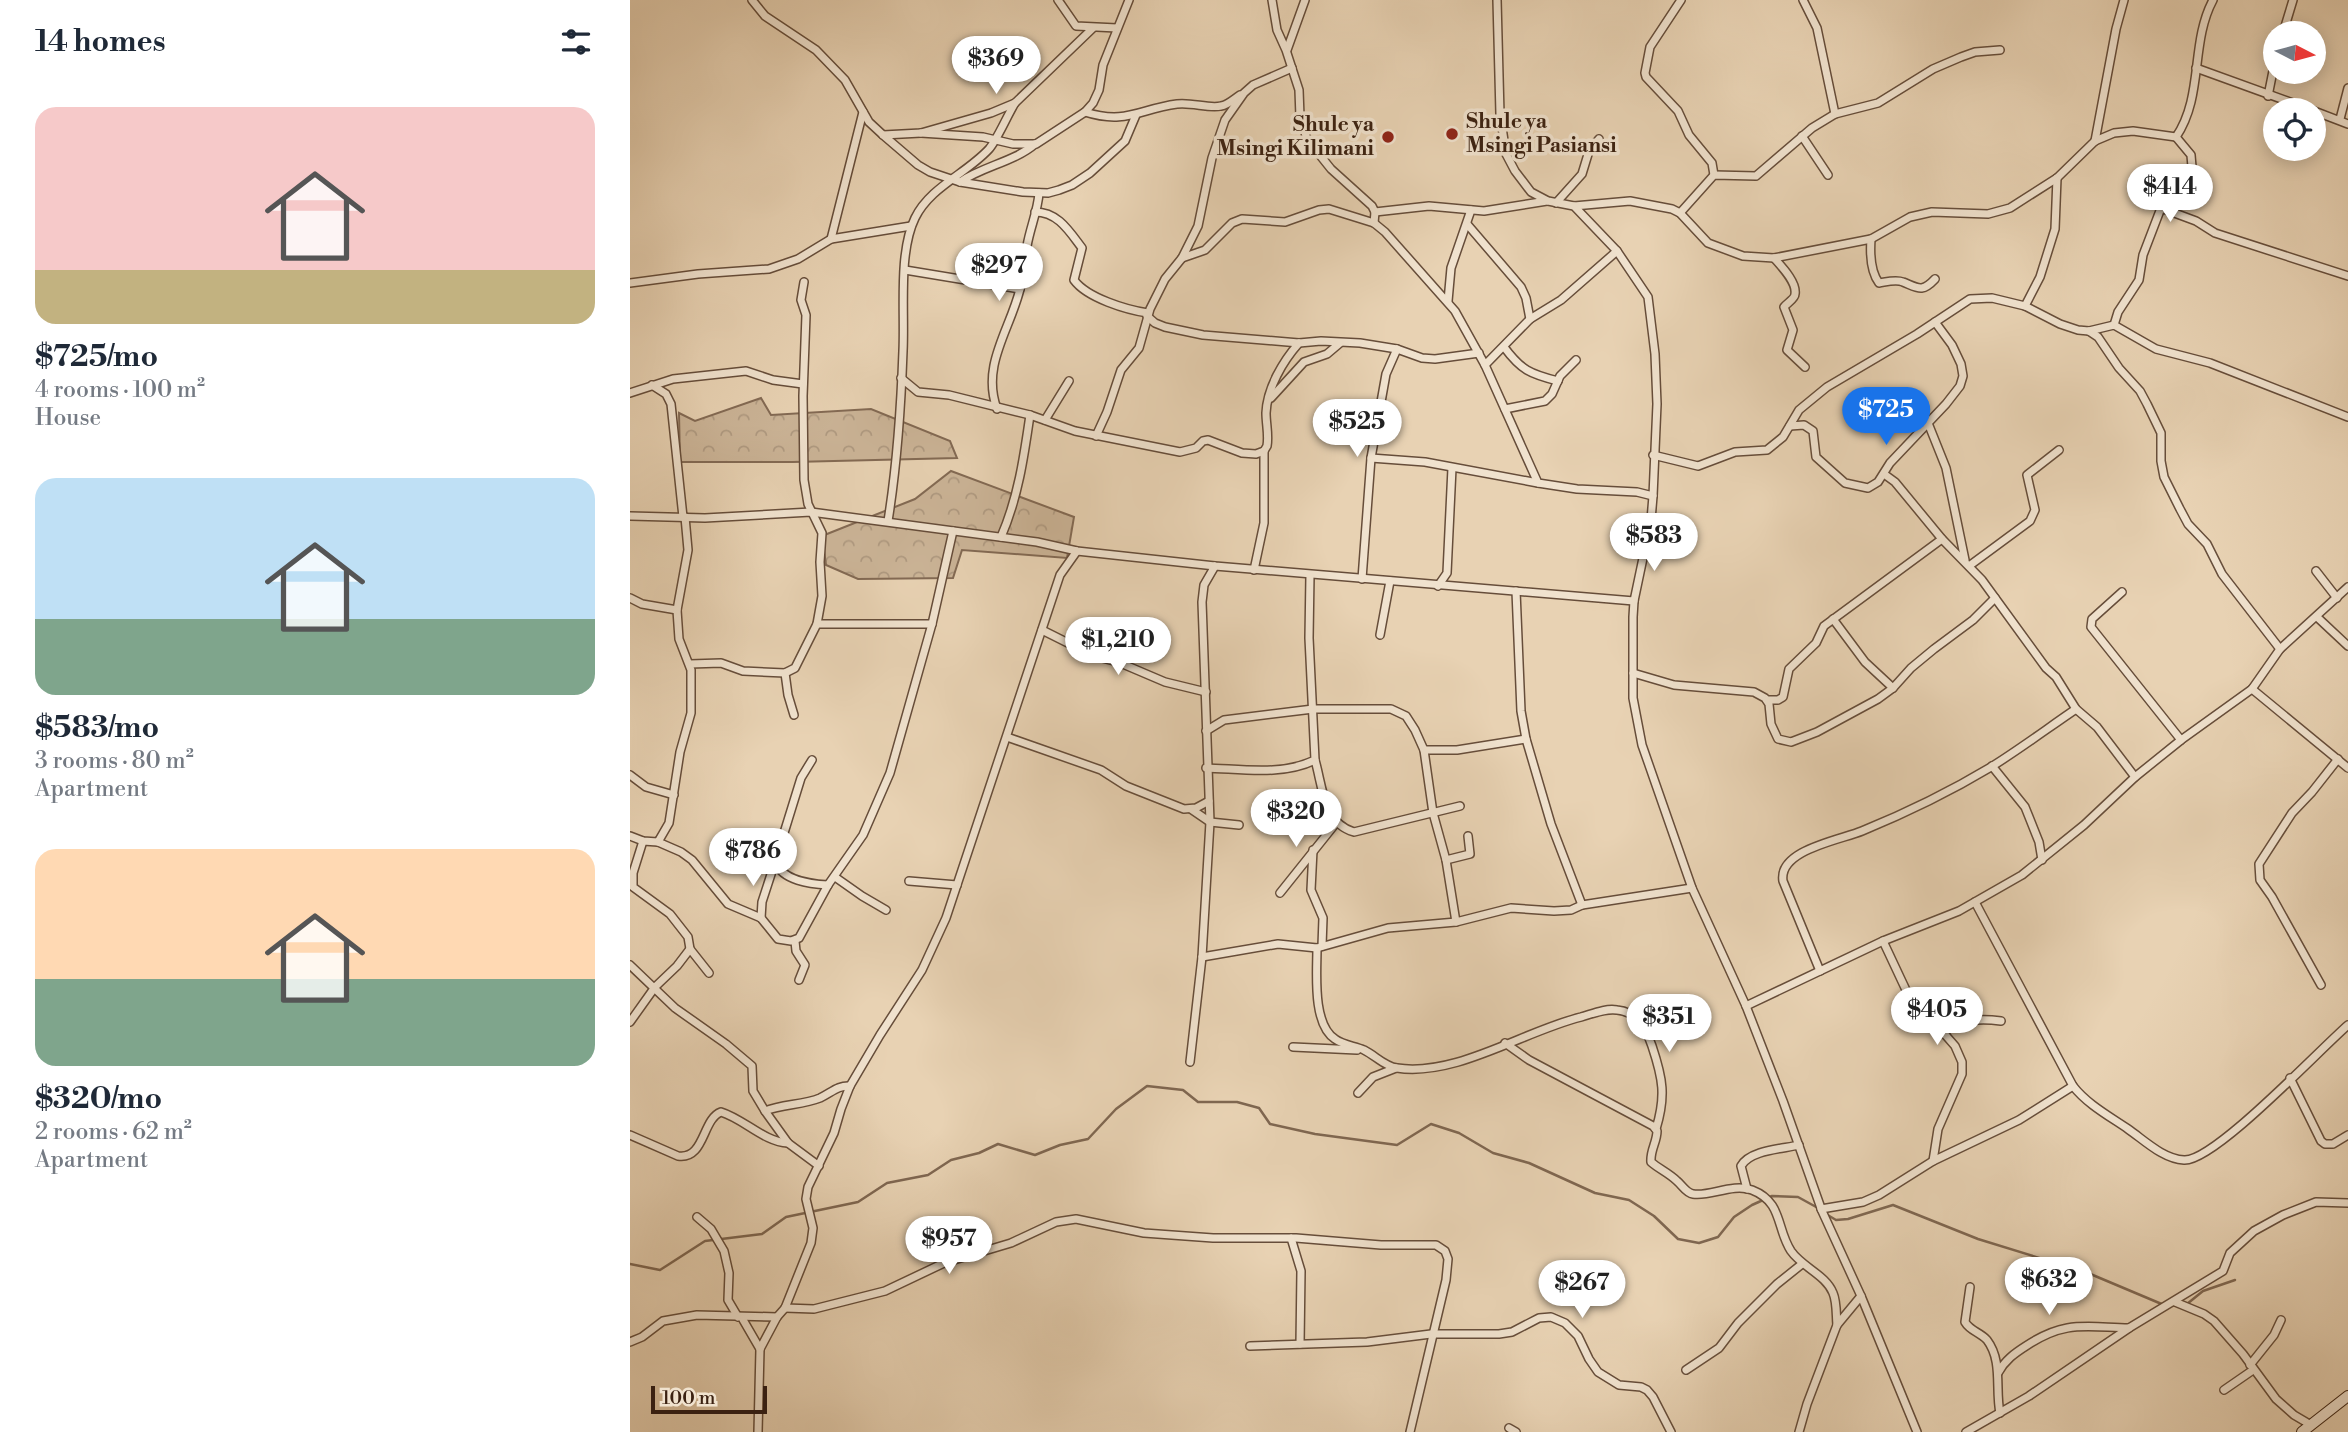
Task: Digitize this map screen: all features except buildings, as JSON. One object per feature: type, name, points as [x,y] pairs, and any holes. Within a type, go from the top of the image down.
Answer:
[{"type":"main road","points":[[2307,1429],[2348,1396]]},
{"type":"street","points":[[752,0],[765,16],[816,50],[845,80],[863,112],[883,135],[918,165],[960,182],[1039,193],[1048,193],[1072,185],[1090,173],[1125,141],[1136,115]]},
{"type":"street","points":[[1058,0],[1076,26],[1117,28]]},
{"type":"street","points":[[960,182],[973,173],[1026,152],[1085,112],[1096,97],[1102,65],[1129,0]]},
{"type":"street","points":[[1272,0],[1277,30],[1301,99],[1302,128],[1307,139],[1331,169],[1367,200],[1375,212],[1374,223]]},
{"type":"street","points":[[1286,50],[1305,0]]},
{"type":"street","points":[[1497,0],[1500,114],[1506,154],[1521,182],[1531,192],[1552,202],[1574,206],[1630,201],[1660,206],[1680,213],[1708,243],[1743,256],[1774,258],[1871,239],[1910,217],[1921,214],[1941,212],[1988,215],[2001,212],[2023,202],[2057,178],[2095,141],[2113,133],[2133,131],[2176,137],[2191,155],[2192,167],[2161,208],[2143,255],[2139,280],[2119,309],[2114,325]]},
{"type":"street","points":[[1681,0],[1650,47],[1645,73],[1678,111],[1689,135],[1712,163],[1714,175]]},
{"type":"street","points":[[1803,0],[1817,28],[1835,114]]},
{"type":"street","points":[[2095,141],[2124,0]]},
{"type":"street","points":[[2176,137],[2190,107],[2205,19],[2213,0]]},
{"type":"street","points":[[2287,21],[2293,0]]},
{"type":"street","points":[[888,521],[901,378],[905,270],[911,226],[916,214],[951,178],[985,152],[1014,103],[1093,28]]},
{"type":"street","points":[[1714,175],[1756,177],[1802,136],[1835,114],[1878,103],[1933,69],[1961,57],[1975,52],[2000,50]]},
{"type":"street","points":[[1085,112],[1110,118],[1136,115],[1176,104],[1221,106],[1258,82],[1292,68]]},
{"type":"street","points":[[2196,68],[2273,98]]},
{"type":"street","points":[[2267,96],[2270,84]]},
{"type":"street","points":[[2340,120],[2348,88]]},
{"type":"street","points":[[1096,436],[1121,370],[1139,348],[1148,315],[1165,279],[1182,258],[1200,219],[1217,140],[1226,120],[1244,93]]},
{"type":"street","points":[[921,133],[991,113],[1014,103]]},
{"type":"street","points":[[831,239],[863,112]]},
{"type":"street","points":[[2326,115],[2348,124]]},
{"type":"street","points":[[883,135],[921,133],[995,139],[1013,144],[1036,144]]},
{"type":"street","points":[[1802,136],[1828,175]]},
{"type":"street","points":[[1375,212],[1429,206],[1471,211],[1552,202],[1582,174],[1589,151],[1599,139]]},
{"type":"street","points":[[1680,213],[1714,175]]},
{"type":"street","points":[[2025,306],[2040,277],[2055,229],[2057,178]]},
{"type":"street","points":[[997,409],[991,381],[995,358],[1020,289],[1039,193]]},
{"type":"street","points":[[1574,206],[1617,251],[1648,297],[1655,354],[1657,404],[1653,496],[1648,537],[1634,601],[1633,698],[1642,745],[1692,888],[1746,1006],[1821,1208],[1861,1296],[1917,1432]]},
{"type":"street","points":[[2161,208],[2196,221],[2215,233],[2348,276]]},
{"type":"street","points":[[1182,258],[1205,250],[1232,223],[1242,219],[1285,222],[1329,209],[1374,223],[1448,301],[1485,365],[1538,483]]},
{"type":"street","points":[[1448,301],[1451,268],[1471,211]]},
{"type":"street","points":[[1035,212],[1045,212],[1053,216],[1082,248],[1074,274],[1077,285],[1107,302],[1148,315],[1155,323],[1165,327],[1203,335],[1299,343],[1321,341],[1397,349],[1422,358],[1435,359],[1479,353]]},
{"type":"street","points":[[1466,224],[1521,286],[1530,319]]},
{"type":"street","points":[[630,284],[698,274],[769,269],[798,260],[831,239],[911,226]]},
{"type":"street","points":[[1871,239],[1872,267],[1878,283],[1897,281],[1921,289],[1935,279]]},
{"type":"street","points":[[1485,365],[1530,319],[1561,300],[1617,251]]},
{"type":"street","points":[[1774,258],[1796,292],[1794,298],[1784,307],[1793,330],[1787,350],[1805,367]]},
{"type":"street","points":[[905,270],[1020,289]]},
{"type":"street","points":[[690,664],[721,663],[743,671],[785,673],[795,668],[817,624],[822,596],[822,533],[811,512],[804,480],[803,384],[806,315],[801,300],[804,282]]},
{"type":"street","points":[[1653,455],[1690,466],[1704,465],[1735,452],[1767,450],[1776,444],[1799,410],[1827,387],[1970,299],[1992,298],[2025,306],[2069,328],[2089,331],[2114,325],[2156,349],[2210,363],[2348,416]]},
{"type":"street","points":[[1790,426],[1804,425],[1813,430],[1816,457],[1845,483],[1868,488],[1878,482],[1890,463],[1960,386],[1961,364],[1952,345],[1935,322]]},
{"type":"street","points":[[2089,331],[2098,337],[2119,368],[2140,391],[2161,433],[2164,477],[2188,524],[2207,544],[2222,574],[2280,649]]},
{"type":"street","points":[[1254,570],[1264,523],[1264,451],[1269,438],[1266,412],[1268,400],[1286,358],[1299,343]]},
{"type":"street","points":[[1268,400],[1304,362],[1326,354],[1340,343]]},
{"type":"street","points":[[1504,347],[1518,365],[1528,372],[1558,381]]},
{"type":"street","points":[[1362,579],[1371,458],[1386,374],[1397,349]]},
{"type":"street","points":[[1505,409],[1545,401],[1552,394],[1561,374],[1576,360]]},
{"type":"street","points":[[630,393],[673,379],[746,371],[773,380],[803,384]]},
{"type":"street","points":[[901,378],[918,392],[949,396],[1030,415],[1096,436],[1180,452],[1196,449],[1203,441],[1208,440],[1242,453],[1256,454],[1264,451]]},
{"type":"street","points":[[1045,420],[1069,381]]},
{"type":"street","points":[[652,385],[666,394],[671,404],[688,550],[677,610],[679,639],[690,664],[693,690],[691,713],[680,752],[669,823],[658,842]]},
{"type":"street","points":[[1001,537],[1013,509],[1025,456],[1030,415]]},
{"type":"street","points":[[1928,423],[1946,468],[1967,564]]},
{"type":"street","points":[[1967,564],[2030,521],[2035,510],[2027,474],[2059,450]]},
{"type":"street","points":[[1371,458],[1424,462],[1577,489],[1637,492],[1653,496]]},
{"type":"street","points":[[1438,586],[1446,576],[1448,562],[1452,468]]},
{"type":"street","points":[[1884,474],[1909,497],[1942,539],[1967,564],[2046,668],[2056,677],[2076,709],[2097,727],[2135,777]]},
{"type":"street","points":[[630,516],[684,517],[811,512],[1001,537],[1077,551],[1215,566],[1634,601]]},
{"type":"street","points":[[799,980],[805,965],[796,951],[795,941],[806,929],[828,885],[863,835],[890,773],[932,624],[953,531]]},
{"type":"street","points":[[1633,673],[1674,685],[1744,690],[1754,692],[1767,700],[1778,700],[1783,697],[1789,669],[1816,643],[1824,626],[1942,539]]},
{"type":"street","points":[[758,1432],[760,1349],[777,1317],[785,1308],[811,1242],[813,1228],[806,1199],[808,1187],[834,1133],[850,1086],[922,970],[946,918],[1060,575],[1077,551]]},
{"type":"street","points":[[1191,1062],[1202,957],[1210,822],[1202,602],[1204,585],[1215,566]]},
{"type":"street","points":[[2316,571],[2337,598]]},
{"type":"street","points":[[1310,575],[1309,638],[1315,760],[1331,817],[1336,824],[1354,832],[1460,806]]},
{"type":"street","points":[[1380,635],[1390,581]]},
{"type":"street","points":[[1746,1006],[1883,941],[1959,911],[2042,860],[2135,777],[2252,689],[2280,649],[2348,587]]},
{"type":"street","points":[[1516,591],[1521,711],[1526,739],[1551,824],[1582,905]]},
{"type":"street","points":[[2122,592],[2092,618],[2091,627],[2181,740]]},
{"type":"street","points":[[630,598],[642,604],[677,610]]},
{"type":"street","points":[[1767,700],[1771,724],[1778,738],[1791,742],[1817,732],[1893,688],[1911,668],[1973,620],[1995,598]]},
{"type":"street","points":[[2317,617],[2348,646]]},
{"type":"street","points":[[1833,619],[1864,662],[1893,688]]},
{"type":"street","points":[[817,624],[932,624]]},
{"type":"street","points":[[1042,630],[1094,656],[1118,662],[1165,682],[1206,692]]},
{"type":"street","points":[[785,673],[794,715]]},
{"type":"street","points":[[2252,689],[2348,768]]},
{"type":"street","points":[[1206,731],[1224,720],[1313,709],[1395,710],[1406,716],[1423,750],[1456,922]]},
{"type":"street","points":[[1820,971],[1783,881],[1782,872],[1792,859],[1799,853],[1861,832],[1911,809],[1992,766],[2076,709]]},
{"type":"street","points":[[1007,737],[1101,769],[1126,786],[1184,809],[1191,809],[1209,801]]},
{"type":"street","points":[[1423,750],[1457,750],[1526,739]]},
{"type":"street","points":[[761,918],[762,902],[801,778],[812,760]]},
{"type":"street","points":[[1206,768],[1299,768],[1315,760]]},
{"type":"street","points":[[2321,985],[2260,880],[2258,870],[2259,864],[2292,813],[2338,760]]},
{"type":"street","points":[[1992,766],[2025,807],[2039,842],[2042,860]]},
{"type":"street","points":[[630,775],[646,787],[674,795]]},
{"type":"street","points":[[1191,809],[1210,822],[1239,825]]},
{"type":"street","points":[[1280,893],[1336,824]]},
{"type":"street","points":[[630,836],[643,841],[658,842],[681,852],[692,860],[733,908],[761,918],[778,939],[795,941]]},
{"type":"street","points":[[1446,860],[1470,853],[1468,836]]},
{"type":"street","points":[[643,841],[633,873],[633,887],[670,914],[688,937],[690,949],[709,973]]},
{"type":"street","points":[[1313,850],[1311,890],[1323,918],[1318,1001],[1322,1022],[1327,1032],[1336,1040],[1365,1051],[1396,1068]]},
{"type":"street","points":[[775,862],[778,869],[795,880],[828,885]]},
{"type":"street","points":[[835,877],[886,910]]},
{"type":"street","points":[[909,881],[957,885]]},
{"type":"street","points":[[1202,957],[1278,944],[1320,947],[1388,928],[1456,922],[1511,908],[1571,910],[1582,905],[1692,888]]},
{"type":"street","points":[[1975,902],[2073,1086],[2086,1099],[2165,1154],[2183,1160],[2197,1158],[2228,1138],[2348,1025]]},
{"type":"street","points":[[1883,941],[1906,990],[1958,1052],[1962,1062],[1962,1074],[1940,1121],[1933,1161]]},
{"type":"street","points":[[630,1022],[655,987],[690,949]]},
{"type":"street","points":[[630,965],[675,1008],[752,1066],[754,1091],[765,1111],[788,1143],[818,1166]]},
{"type":"street","points":[[1358,1093],[1373,1077],[1396,1068],[1459,1062],[1536,1030],[1605,1010],[1617,1010],[1635,1017],[1647,1033],[1662,1076],[1661,1112],[1651,1162],[1690,1194],[1747,1189],[1764,1196],[1773,1204],[1787,1243],[1802,1264],[1831,1289],[1837,1325]]},
{"type":"street","points":[[1943,1033],[1960,1023],[1986,1018],[2001,1021]]},
{"type":"street","points":[[1505,1044],[1529,1060],[1656,1129]]},
{"type":"street","points":[[1293,1047],[1365,1051]]},
{"type":"street","points":[[2290,1078],[2325,1144],[2333,1144],[2348,1135]]},
{"type":"street","points":[[765,1111],[781,1105],[817,1099],[837,1088],[850,1086]]},
{"type":"street","points":[[1821,1208],[1863,1202],[1879,1195],[1933,1161],[2006,1127],[2073,1086]]},
{"type":"street","points":[[630,1135],[678,1156],[690,1156],[703,1138],[713,1116],[721,1112],[748,1124],[769,1139],[788,1143]]},
{"type":"street","points":[[1747,1189],[1741,1167],[1744,1160],[1799,1145]]},
{"type":"street","points":[[1966,1432],[2029,1396],[2129,1328],[2223,1271],[2230,1253],[2253,1231],[2316,1202],[2348,1203]]},
{"type":"street","points":[[697,1217],[711,1228],[724,1251],[729,1273],[728,1300],[760,1349]]},
{"type":"street","points":[[785,1308],[814,1309],[885,1292],[944,1263],[1011,1243],[1067,1219],[1090,1221],[1144,1233],[1213,1238],[1291,1238],[1381,1245],[1436,1245],[1445,1251],[1448,1259],[1446,1280],[1431,1334],[1426,1373],[1410,1432]]},
{"type":"street","points":[[1291,1238],[1301,1269],[1300,1343]]},
{"type":"street","points":[[1686,1370],[1719,1348],[1738,1323],[1777,1284],[1802,1264]]},
{"type":"street","points":[[1970,1287],[1965,1322],[1988,1342],[1997,1364],[2000,1413]]},
{"type":"street","points":[[1799,1432],[1837,1325],[1861,1296]]},
{"type":"street","points":[[2175,1302],[2210,1317],[2276,1399],[2307,1429]]},
{"type":"street","points":[[630,1342],[642,1337],[663,1321],[697,1315],[777,1317]]},
{"type":"street","points":[[1250,1346],[1367,1342],[1431,1334],[1499,1334],[1512,1332],[1544,1316],[1556,1318],[1578,1336],[1598,1372],[1619,1385],[1647,1390],[1671,1432]]},
{"type":"street","points":[[2224,1390],[2252,1368],[2281,1320]]},
{"type":"street","points":[[1998,1373],[2015,1353],[2048,1332],[2078,1325],[2129,1328]]},
{"type":"green space","points":[[761,398],[771,415],[871,409],[950,441],[957,458],[680,462],[679,413],[695,421]]},
{"type":"green space","points":[[951,471],[1074,517],[1067,558],[962,550],[953,578],[858,579],[826,565],[822,536],[915,499]]},
{"type":"waterway","points":[[630,1264],[660,1270],[705,1241],[762,1234],[786,1217],[858,1202],[887,1183],[928,1175],[951,1160],[979,1153],[998,1144],[1035,1155],[1060,1145],[1088,1139],[1116,1109],[1147,1086],[1183,1090],[1198,1102],[1237,1102],[1259,1108],[1270,1124],[1315,1134],[1397,1145],[1431,1124],[1459,1133],[1493,1153],[1529,1163],[1595,1193],[1629,1200],[1654,1216],[1678,1239],[1699,1243],[1718,1237],[1734,1217],[1772,1196],[1798,1197],[1818,1208]]},
{"type":"waterway","points":[[1826,1214],[1836,1220],[1848,1219],[1893,1205],[1978,1239],[2088,1273],[2164,1305]]},
{"type":"waterway","points":[[2187,1304],[2203,1291],[2235,1280]]},
{"type":"place","name":"Shule ya Msingi Pasiansi","points":[[1452,134]]},
{"type":"place","name":"Shule ya Msingi Kilimani","points":[[1388,137]]}]
